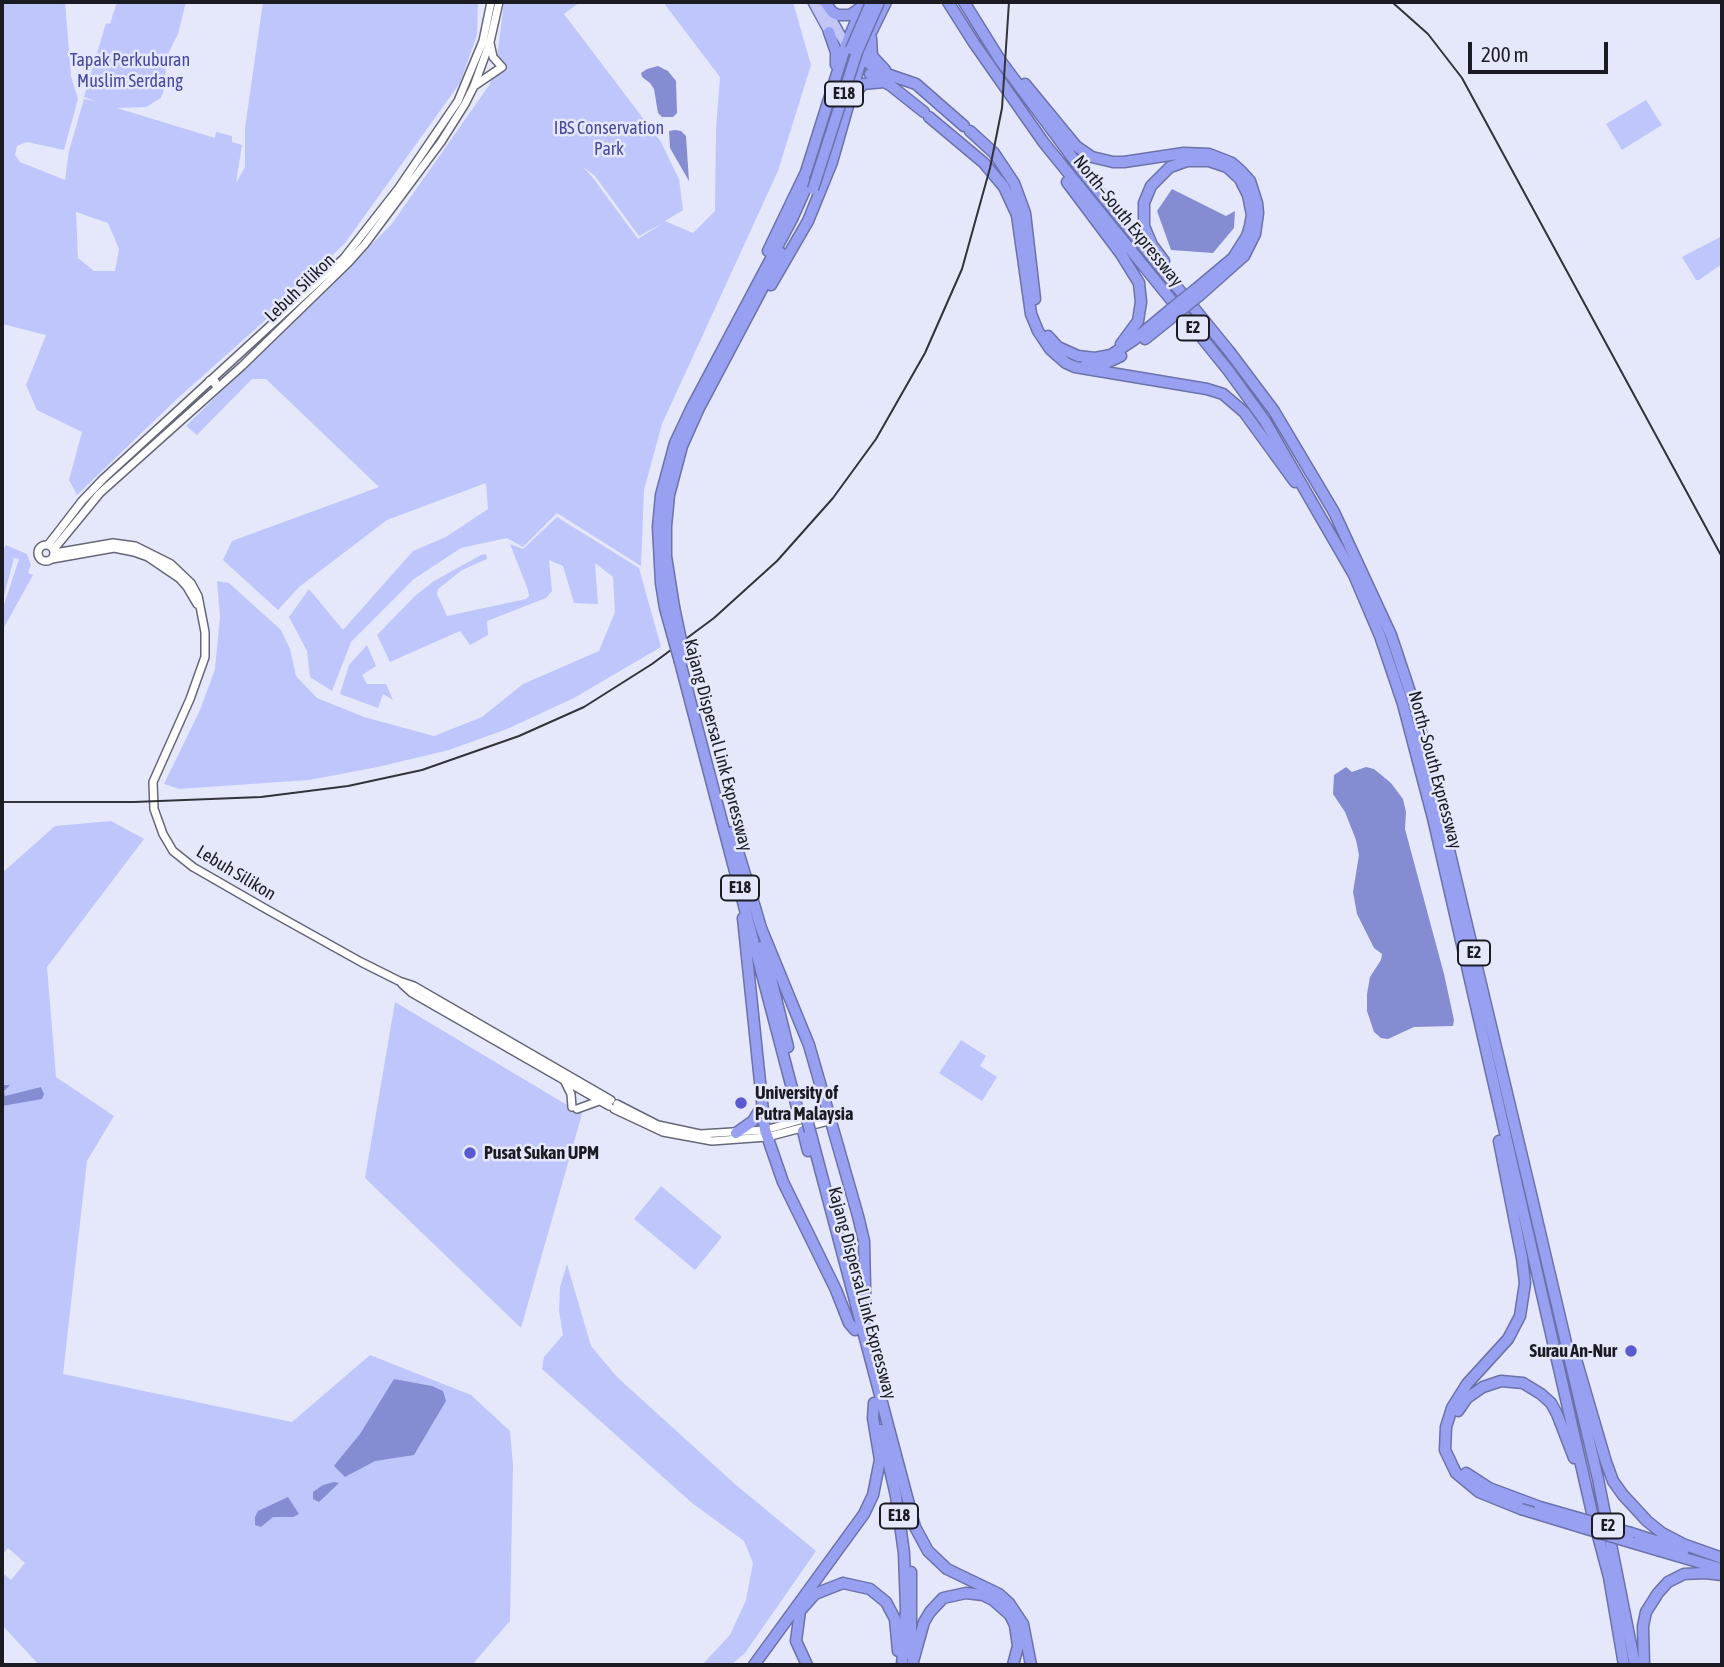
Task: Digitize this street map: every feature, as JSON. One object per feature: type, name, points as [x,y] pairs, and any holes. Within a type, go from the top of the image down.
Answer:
[{"type":"highway","points":[[824,2],[832,12],[843,16],[862,5]]},
{"type":"highway","name":"E18","points":[[811,186],[856,36],[872,2]]},
{"type":"highway","name":"E18","points":[[811,186],[857,52],[879,2]]},
{"type":"highway","points":[[736,338],[746,328],[808,221],[832,162],[872,27],[886,2]]},
{"type":"highway","name":"North–South Expressway","points":[[948,2],[1044,143],[1265,421],[1326,524],[1365,601],[1403,704],[1433,818],[1584,1480],[1609,1577],[1624,1665]]},
{"type":"highway","name":"North–South Expressway","points":[[964,2],[1000,60],[1096,189],[1229,351],[1274,411],[1334,512],[1391,635],[1418,720],[1598,1479],[1635,1665]]},
{"type":"highway","points":[[751,293],[751,283],[806,172],[845,49],[862,5]]},
{"type":"highway","points":[[872,27],[872,56],[888,79]]},
{"type":"highway","points":[[829,32],[836,52],[837,73]]},
{"type":"highway","points":[[845,49],[860,63],[888,79],[984,163],[1004,187],[1017,215],[1028,300],[1035,324],[1043,340],[1058,357],[1075,367],[1092,371],[1208,388],[1223,394],[1244,412],[1326,524]]},
{"type":"highway","points":[[844,123],[858,88],[867,83],[888,79],[916,84],[967,128],[994,153],[1014,183],[1026,213],[1035,306],[1046,334],[1067,353],[1086,358],[1111,355],[1173,312],[1244,256],[1255,234],[1258,213],[1250,181],[1232,163],[1209,154],[1184,153],[1124,162],[1092,157],[1076,146],[1013,68],[1000,60]]},
{"type":"highway","points":[[837,73],[840,69],[849,68],[853,71],[855,82]]},
{"type":"highway","points":[[1044,143],[1048,156],[1121,254],[1139,283],[1141,310],[1135,328],[1126,340],[1104,356]]},
{"type":"highway","points":[[1198,292],[1233,258],[1247,236],[1252,215],[1248,195],[1234,174],[1219,164],[1198,160],[1178,163],[1156,179],[1144,203],[1144,226],[1157,252],[1226,340],[1229,351]]},
{"type":"highway","name":"Kajang Dispersal Link Expressway","points":[[802,1114],[741,892],[670,608],[661,583],[657,527],[667,470],[682,425],[811,186]]},
{"type":"highway","name":"Kajang Dispersal Link Expressway","points":[[670,608],[666,526],[675,470],[689,428],[797,224],[811,186]]},
{"type":"highway","points":[[1058,357],[1085,364],[1106,363],[1129,352],[1173,312]]},
{"type":"highway","name":"Kajang Dispersal Link Expressway","points":[[682,660],[746,877],[896,1496],[904,1553],[906,1609],[901,1665]]},
{"type":"highway","points":[[746,877],[761,928],[809,1045],[864,1241],[867,1323],[865,1341]]},
{"type":"highway","points":[[741,892],[766,1133],[783,1182],[836,1290],[849,1323],[855,1330]]},
{"type":"highway","points":[[736,1133],[753,1121],[762,1106]]},
{"type":"highway","points":[[1500,1115],[1498,1133],[1525,1283],[1520,1316],[1508,1339],[1467,1384],[1452,1408],[1446,1427],[1445,1450],[1456,1473],[1479,1492],[1521,1509],[1722,1559]]},
{"type":"highway","name":"Kajang Dispersal Link Expressway","points":[[806,1131],[901,1481],[912,1593],[911,1665]]},
{"type":"highway","points":[[1549,1276],[1613,1481],[1633,1507],[1662,1533],[1722,1559]]},
{"type":"highway","points":[[1584,1480],[1557,1414],[1546,1398],[1532,1388],[1513,1381],[1501,1381],[1483,1387],[1467,1398],[1456,1416],[1451,1428],[1455,1456],[1463,1471],[1478,1482],[1499,1493],[1722,1572]]},
{"type":"highway","points":[[754,1665],[864,1514],[873,1495],[880,1460],[873,1418],[874,1403]]},
{"type":"highway","points":[[901,1481],[915,1527],[928,1551],[941,1565],[957,1576],[999,1594],[1017,1612],[1023,1625],[1031,1665]]},
{"type":"highway","points":[[1644,1665],[1643,1626],[1646,1612],[1658,1592],[1668,1582],[1684,1574],[1722,1572]]},
{"type":"highway","points":[[807,1665],[796,1641],[800,1611],[815,1594],[843,1583],[870,1589],[886,1602],[895,1619],[901,1665]]},
{"type":"highway","points":[[911,1665],[924,1622],[930,1612],[943,1598],[973,1593],[993,1600],[1010,1615],[1015,1625],[1018,1646],[1013,1665]]},
{"type":"main road","points":[[813,2],[829,32],[845,49]]},
{"type":"main road","points":[[824,2],[845,49]]},
{"type":"street","name":"Lebuh Silikon","points":[[52,551],[100,493],[344,258],[398,189],[463,92],[483,41],[491,2]]},
{"type":"street","name":"Lebuh Silikon","points":[[52,551],[82,501],[103,479],[213,384],[242,366],[349,262],[441,142],[474,86],[490,42],[499,2]]},
{"type":"street","points":[[474,86],[502,67],[493,57],[490,42]]},
{"type":"street","points":[[72,526],[69,542],[77,549]]},
{"type":"street","name":"Lebuh Silikon","points":[[52,551],[121,543],[150,552],[171,564],[191,583],[198,596],[205,632],[205,657],[190,699],[153,782],[154,809],[163,834],[173,851],[193,867],[399,981],[414,986],[614,1106],[664,1130],[701,1141],[766,1133],[831,1116]]},
{"type":"street","name":"Lebuh Silikon","points":[[52,551],[114,548],[148,557],[179,578],[201,611]]},
{"type":"street","name":"Lebuh Silikon","points":[[399,981],[412,993],[600,1101],[614,1106]]},
{"type":"street","points":[[564,1080],[575,1108],[600,1101]]},
{"type":"street","name":"Lebuh Silikon","points":[[664,1130],[700,1134],[766,1133]]},
{"type":"green space","name":"Tapak Perkuburan Muslim Serdang","points":[[2,2],[65,2],[71,76],[78,99],[64,150],[27,142],[17,146],[15,155],[20,162],[65,180],[69,151],[84,99],[94,101],[84,97],[106,23],[110,24],[117,2],[186,2],[178,34],[166,58],[165,87],[161,98],[146,107],[117,108],[215,138],[216,132],[232,136],[232,142],[242,145],[236,183],[245,167],[245,128],[263,2],[478,2],[477,35],[460,83],[345,243],[278,309],[180,396],[77,495],[69,480],[82,432],[37,410],[26,385],[46,335],[2,324]],"holes":[[[76,212],[108,223],[119,249],[115,271],[94,271],[78,258]]]},
{"type":"green space","name":"IBS Conservation Park","points":[[504,2],[580,2],[564,14],[661,142],[679,179],[683,210],[665,221],[693,233],[715,211],[720,77],[663,2],[793,2],[811,65],[778,171],[662,424],[644,490],[641,566],[557,513],[523,547],[507,538],[461,548],[414,579],[351,642],[332,691],[310,677],[307,651],[289,617],[309,589],[343,630],[413,551],[446,537],[488,509],[486,483],[387,520],[299,587],[278,610],[223,560],[232,541],[379,487],[266,379],[252,379],[197,435],[186,426],[391,225],[490,84],[498,50]],"holes":[[[583,167],[595,176],[639,236],[663,223],[638,239]]]},
{"type":"green space","points":[[1646,100],[1662,125],[1622,150],[1606,124]]},
{"type":"green space","points":[[1722,236],[1722,264],[1696,280],[1682,257]]},
{"type":"green space","points":[[557,517],[639,568],[661,647],[574,698],[507,729],[449,750],[309,780],[179,789],[164,784],[200,710],[215,669],[220,617],[217,581],[229,583],[281,630],[290,649],[296,676],[317,698],[364,717],[434,736],[482,717],[523,684],[599,651],[615,612],[613,577],[595,563],[598,604],[574,603],[563,566],[549,560],[552,591],[546,598],[487,621],[488,635],[470,645],[460,631],[390,662],[377,635],[416,595],[434,581],[481,555],[486,554],[487,559],[462,570],[438,589],[437,594],[447,616],[526,599],[529,596],[528,590],[510,544],[523,549]]},
{"type":"green space","points":[[6,545],[27,554],[31,565],[28,573],[33,575],[2,631],[2,611],[19,559],[14,558],[2,603],[2,552]]},
{"type":"green space","points":[[367,645],[376,666],[362,675],[367,684],[386,684],[393,700],[383,694],[378,708],[340,694],[349,665]]},
{"type":"green space","points":[[111,821],[144,839],[47,967],[56,1077],[114,1116],[87,1161],[63,1374],[292,1422],[370,1355],[471,1395],[510,1431],[513,1464],[510,1621],[472,1665],[39,1665],[2,1625],[2,1572],[11,1580],[25,1563],[8,1548],[2,1555],[2,873],[55,826]]},
{"type":"green space","name":"Pusat Sukan UPM","points":[[395,1002],[582,1114],[521,1328],[365,1178]]},
{"type":"green space","points":[[961,1040],[986,1056],[980,1066],[997,1077],[982,1101],[939,1073]]},
{"type":"green space","points":[[661,1186],[722,1237],[695,1270],[634,1219]]},
{"type":"green space","points":[[567,1264],[591,1346],[617,1377],[736,1485],[816,1551],[745,1653],[731,1665],[702,1665],[730,1635],[746,1600],[753,1563],[744,1541],[692,1503],[542,1369],[544,1357],[563,1335],[559,1311],[560,1287]]},
{"type":"shaded area","points":[[658,66],[668,71],[676,81],[677,113],[673,117],[662,117],[658,113],[654,89],[642,77],[641,73]]},
{"type":"shaded area","points":[[675,130],[686,136],[689,181],[670,148],[669,131]]},
{"type":"shaded area","points":[[1172,189],[1226,216],[1235,211],[1234,228],[1213,253],[1171,250],[1157,211]]},
{"type":"shaded area","points":[[1346,767],[1352,772],[1366,767],[1374,769],[1391,783],[1403,799],[1406,812],[1405,829],[1444,974],[1453,1026],[1414,1027],[1388,1039],[1381,1038],[1374,1032],[1367,1011],[1367,994],[1370,977],[1382,954],[1374,948],[1357,914],[1353,892],[1359,855],[1356,840],[1345,812],[1333,794],[1334,775]]},
{"type":"shaded area","points":[[2,1085],[10,1085],[4,1091],[5,1096],[41,1087],[44,1094],[42,1099],[2,1106]]},
{"type":"shaded area","points":[[394,1379],[432,1386],[443,1391],[446,1401],[414,1455],[375,1461],[345,1477],[334,1466],[360,1434]]},
{"type":"shaded area","points":[[334,1482],[339,1483],[319,1502],[313,1499],[313,1492]]},
{"type":"shaded area","points":[[288,1497],[299,1514],[293,1517],[273,1517],[261,1527],[255,1525],[258,1511]]},
{"type":"railway","points":[[2,802],[134,802],[261,797],[348,786],[422,770],[519,736],[584,707],[652,664],[714,618],[777,561],[833,498],[876,439],[925,353],[962,269],[990,168],[1002,108],[1009,2]]},
{"type":"railway","points":[[1392,2],[1428,34],[1462,78],[1722,557]]},
{"type":"place","name":"University of Putra Malaysia","points":[[741,1103]]},
{"type":"place","name":"Pusat Sukan UPM","points":[[470,1153]]},
{"type":"place","name":"Surau An-Nur","points":[[1631,1351]]}]
